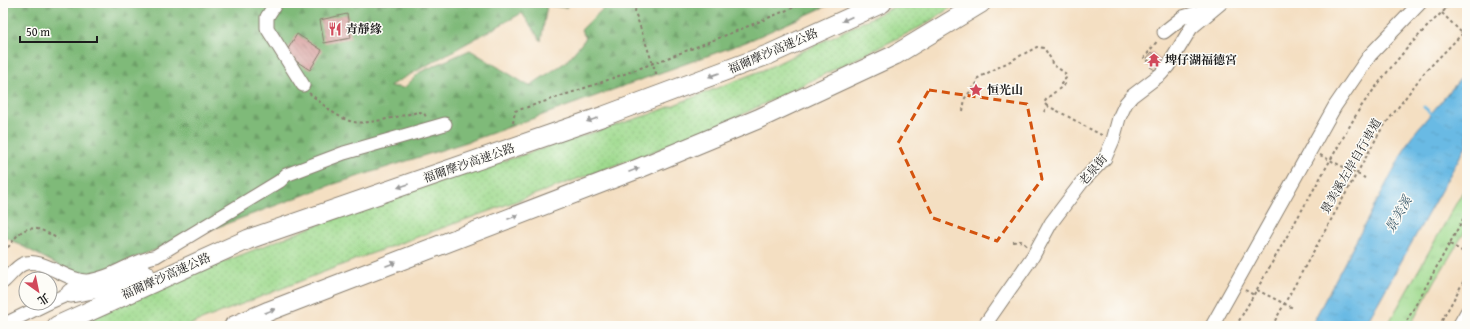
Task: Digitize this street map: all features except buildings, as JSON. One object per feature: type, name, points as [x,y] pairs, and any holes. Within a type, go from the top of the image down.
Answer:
[{"type":"highway","name":"福爾摩沙高速公路","points":[[57,326],[249,239],[611,113],[770,54],[882,3]]},
{"type":"highway","points":[[234,326],[276,308],[628,173],[758,119],[895,55],[981,3]]},
{"type":"highway","points":[[71,293],[105,287],[249,239]]},
{"type":"street","points":[[276,3],[267,18],[267,28],[303,85]]},
{"type":"street","points":[[1212,326],[1336,106],[1370,56],[1420,3]]},
{"type":"street","points":[[1164,32],[1183,17],[1218,6]]},
{"type":"street","name":"老泉街","points":[[984,326],[1033,256],[1051,223],[1082,182],[1105,158],[1126,103],[1132,96],[1161,74],[1168,66],[1191,28],[1218,6]]},
{"type":"street","points":[[3,282],[22,264],[33,262],[73,278],[86,281],[106,276],[142,259],[156,256],[280,181],[286,175],[344,153],[445,124]]},
{"type":"street","points":[[58,298],[71,293]]},
{"type":"street","points":[[3,325],[31,311]]},
{"type":"street","points":[[1459,326],[1467,312]]},
{"type":"path","points":[[636,3],[635,12],[657,76]]},
{"type":"path","points":[[513,123],[515,110],[555,98],[704,45],[804,3]]},
{"type":"path","points":[[1441,3],[1446,9]]},
{"type":"path","points":[[1236,326],[1360,108],[1384,75],[1412,42],[1453,3]]},
{"type":"path","points":[[1442,12],[1467,38]]},
{"type":"path","name":"景美溪左岸自行車道","points":[[1272,326],[1381,130],[1424,73],[1467,29]]},
{"type":"path","points":[[1158,68],[1144,58],[1164,32]]},
{"type":"path","points":[[963,111],[965,98],[977,84],[978,78],[1037,47],[1044,48],[1051,59],[1052,64],[1065,73],[1066,78],[1061,84],[1065,84],[1056,92],[1047,97],[1044,103],[1047,106],[1075,119],[1078,124],[1101,134]]},
{"type":"path","points":[[303,85],[324,105],[345,119],[363,122],[419,112],[424,113],[428,128]]},
{"type":"path","points":[[1044,112],[1047,106]]},
{"type":"path","points":[[1330,160],[1365,178]]},
{"type":"path","points":[[1404,326],[1467,212]]},
{"type":"path","points":[[3,251],[9,247],[18,235],[27,228],[40,228],[58,239]]},
{"type":"path","points":[[1450,244],[1467,254]]},
{"type":"path","points":[[1439,326],[1467,275]]},
{"type":"path","points":[[1257,290],[1293,308]]},
{"type":"highlighted area","points":[[929,90],[1027,104],[1042,179],[997,241],[933,218],[898,143]]},
{"type":"green space","points":[[3,3],[568,3],[566,8],[547,5],[541,41],[522,13],[389,86],[404,88],[420,72],[470,50],[529,86],[566,62],[586,38],[581,30],[609,3],[833,3],[746,42],[473,140],[331,185],[85,276],[60,266],[3,236]]},
{"type":"green space","points":[[902,3],[958,3],[922,26],[739,116],[660,149],[362,257],[186,326],[72,326],[190,275],[381,200],[651,114],[768,68]]},
{"type":"green space","points":[[1467,184],[1467,228],[1410,326],[1387,326]]},
{"type":"water","name":"景美溪","points":[[1467,71],[1467,144],[1365,326],[1311,326],[1411,137]]},
{"type":"waterway","points":[[1424,107],[1433,115]]},
{"type":"place","name":"青靜緣","points":[[335,29]]},
{"type":"place","name":"埤仔湖福德宮","points":[[1154,60]]},
{"type":"place","name":"恒光山","points":[[976,90]]}]
